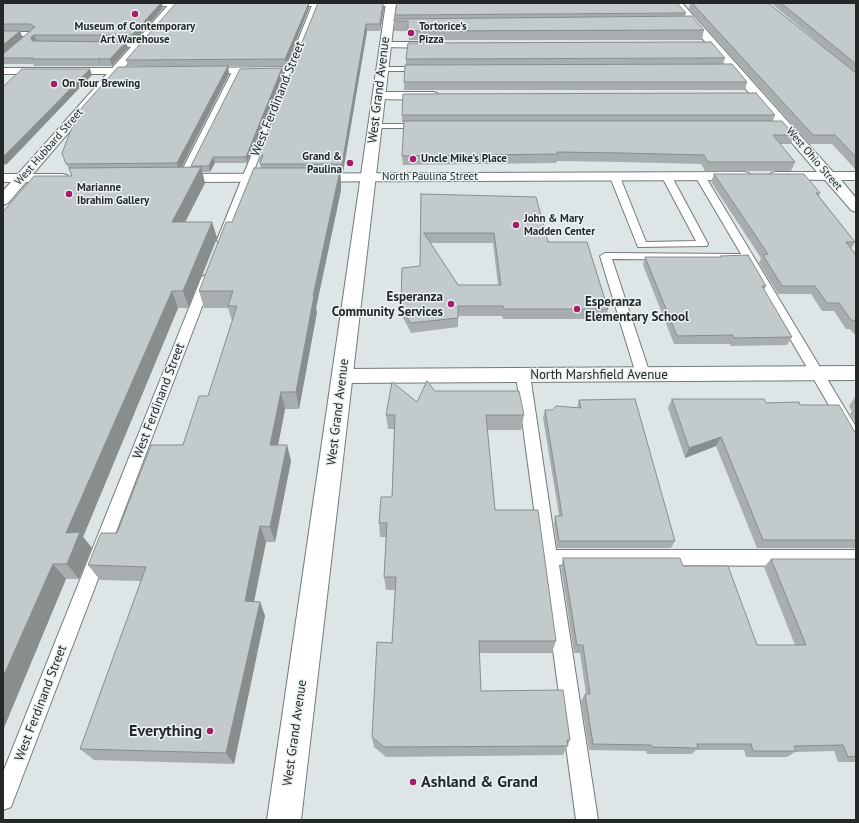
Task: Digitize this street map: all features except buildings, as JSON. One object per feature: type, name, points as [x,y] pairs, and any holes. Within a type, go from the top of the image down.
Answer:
[{"type":"street","name":"West Hubbard Street","points":[[3,200],[175,3]]},
{"type":"street","points":[[124,4],[208,3]]},
{"type":"street","points":[[270,3],[423,3]]},
{"type":"street","name":"West Grand Avenue","points":[[284,820],[385,45],[391,24],[391,3]]},
{"type":"street","name":"West Ohio Street","points":[[677,3],[689,23],[707,44],[734,68],[856,207]]},
{"type":"street","points":[[385,45],[446,45]]},
{"type":"street","points":[[185,71],[289,70]]},
{"type":"street","points":[[3,71],[19,74],[154,71]]},
{"type":"street","points":[[744,95],[758,95]]},
{"type":"street","points":[[379,96],[442,96]]},
{"type":"street","name":"North Paulina Street","points":[[160,178],[856,176]]},
{"type":"street","points":[[3,178],[74,178]]},
{"type":"street","name":"North Marshfield Avenue","points":[[342,376],[856,373]]},
{"type":"lane","name":"West Ferdinand Street","points":[[3,799],[316,3]]},
{"type":"lane","points":[[3,34],[33,34],[27,39]]},
{"type":"lane","points":[[97,45],[138,45]]},
{"type":"lane","points":[[720,68],[734,68]]},
{"type":"lane","points":[[382,69],[428,69]]},
{"type":"lane","points":[[183,178],[237,70]]},
{"type":"lane","points":[[375,126],[432,126]]},
{"type":"lane","points":[[769,126],[785,126]]},
{"type":"lane","points":[[614,177],[642,245],[703,244],[667,176]]},
{"type":"lane","points":[[700,176],[856,439]]},
{"type":"lane","points":[[643,374],[605,256],[748,257]]},
{"type":"lane","points":[[523,375],[588,820]]},
{"type":"lane","points":[[549,557],[856,558]]},
{"type":"place","name":"Museum of Contemporary Art Warehouse","points":[[135,14]]},
{"type":"place","name":"Tortorice's Pizza","points":[[411,33]]},
{"type":"place","name":"On Tour Brewing","points":[[54,84]]},
{"type":"place","name":"Uncle Mike's Place","points":[[413,159]]},
{"type":"place","name":"Grand & Paulina","points":[[350,163]]},
{"type":"place","name":"Marianne Ibrahim Gallery","points":[[69,194]]},
{"type":"place","name":"John & Mary Madden Center","points":[[516,225]]},
{"type":"place","name":"Esperanza Community Services","points":[[451,304]]},
{"type":"place","name":"Esperanza Elementary School","points":[[577,309]]},
{"type":"place","name":"Everything","points":[[210,731]]},
{"type":"place","name":"Ashland & Grand","points":[[413,782]]}]
